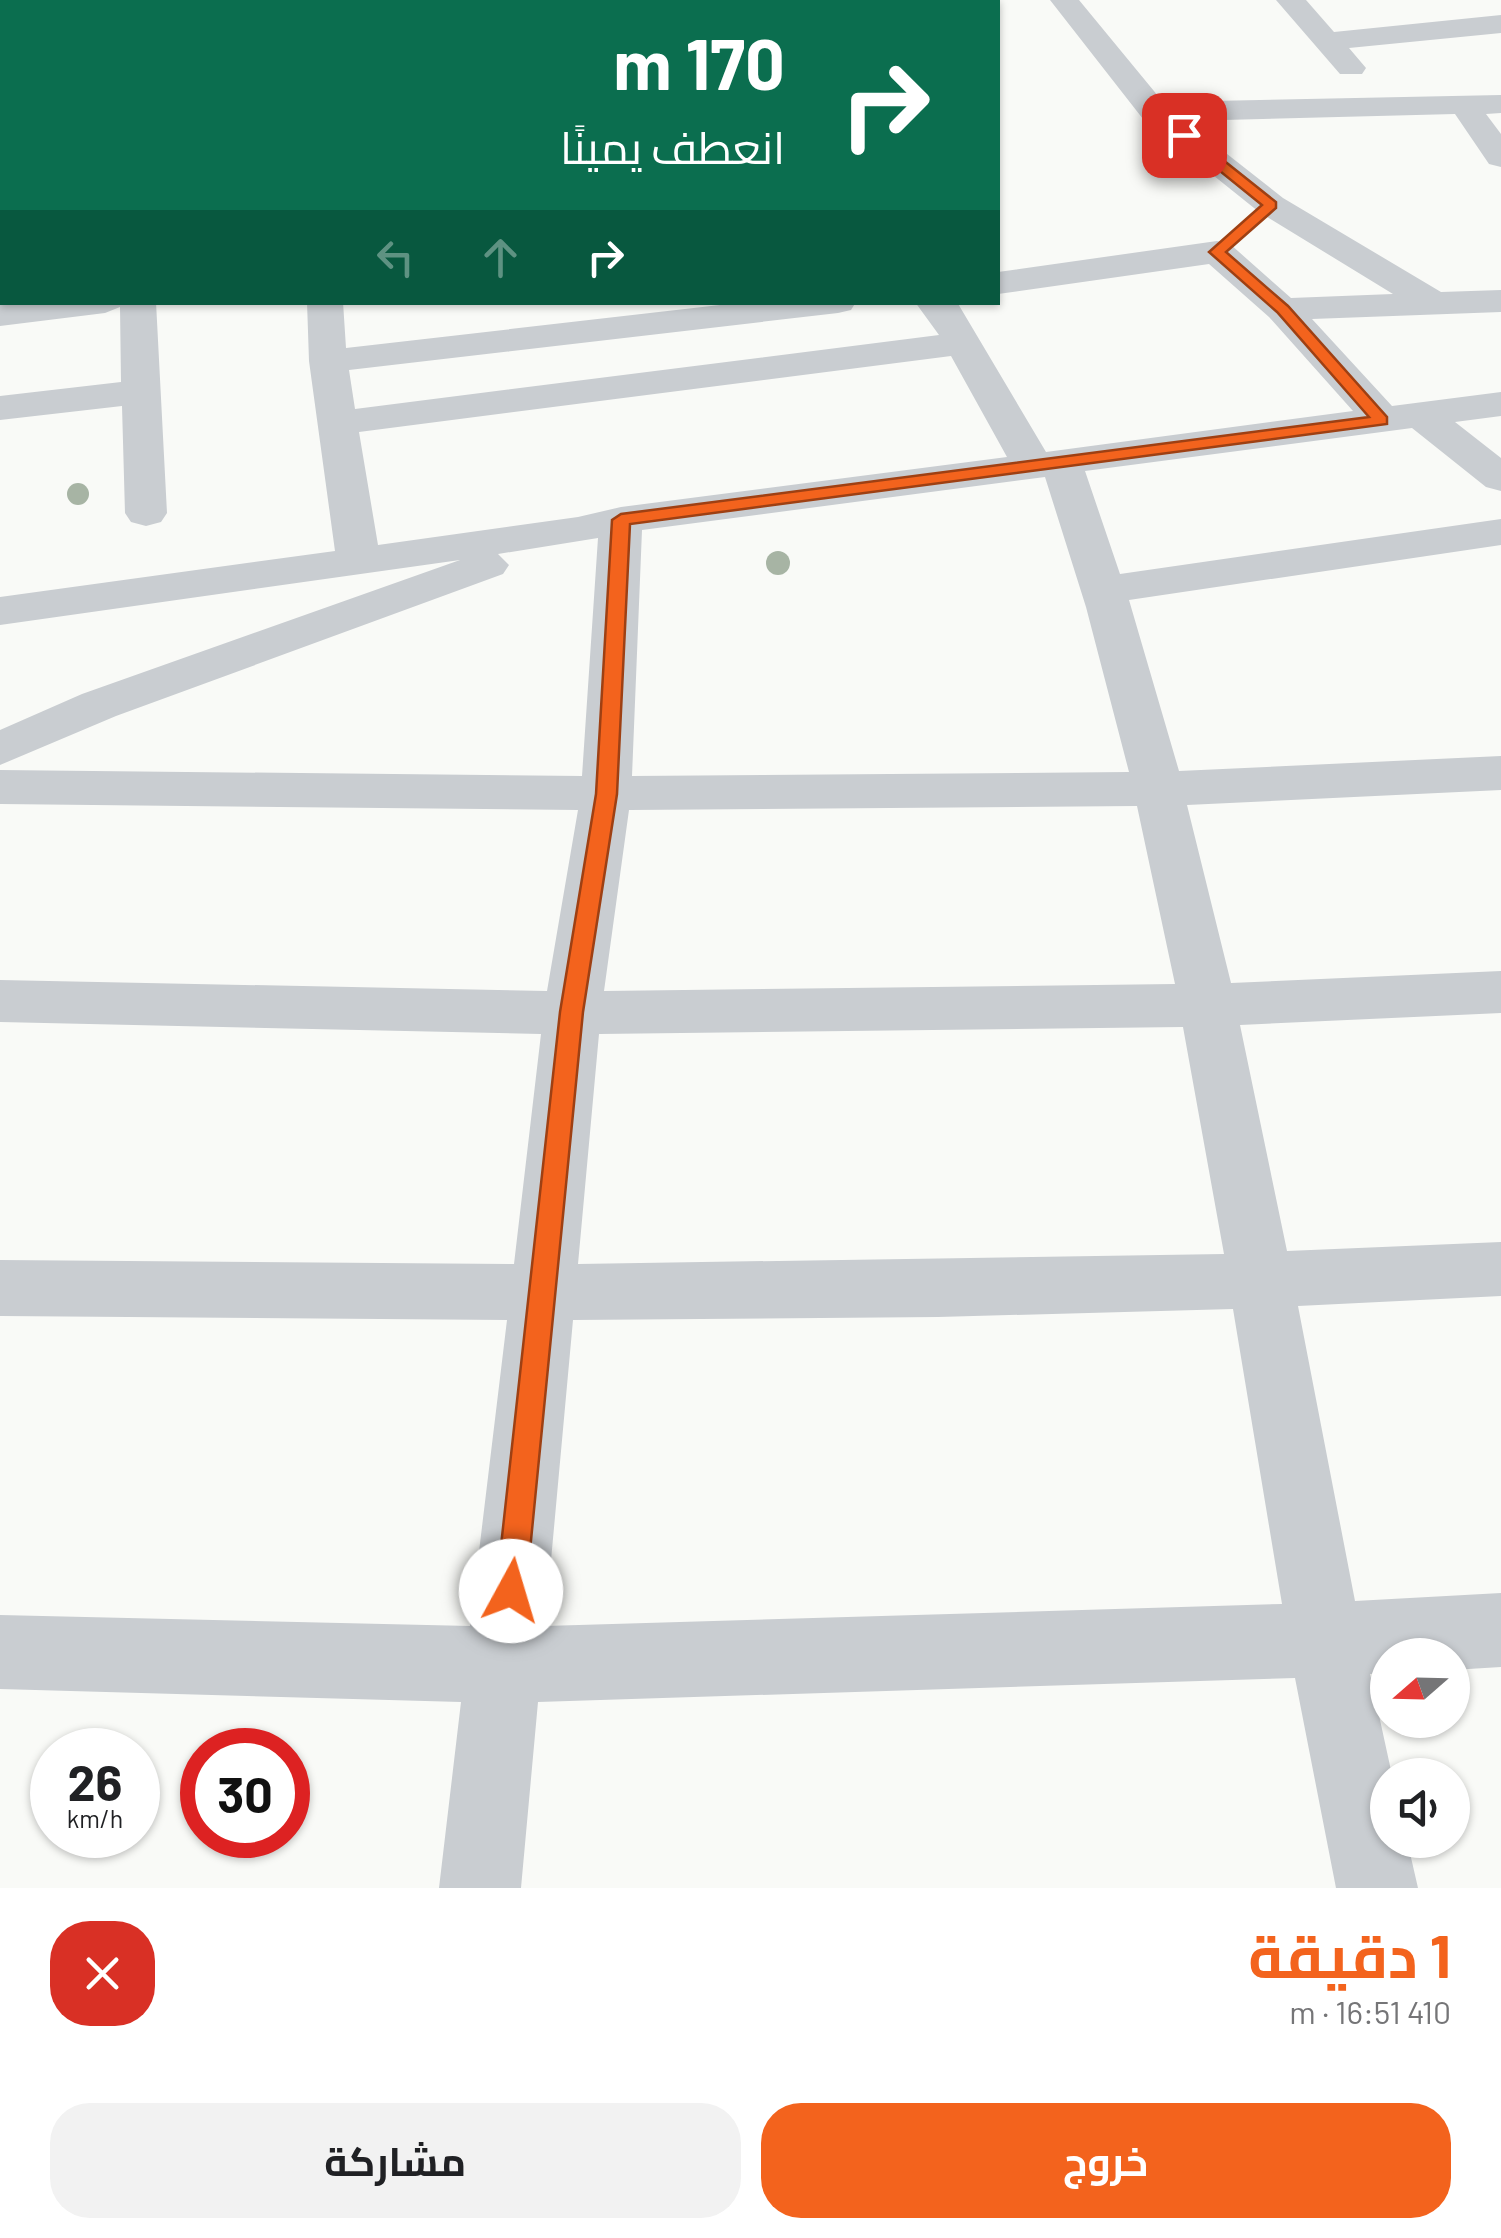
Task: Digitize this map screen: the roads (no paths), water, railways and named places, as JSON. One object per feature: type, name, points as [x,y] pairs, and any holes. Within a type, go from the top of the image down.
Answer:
[{"type":"street","points":[[1064,0],[1154,112],[1271,205],[1430,301]]},
{"type":"street","points":[[1293,0],[1386,108]]},
{"type":"street","points":[[1328,41],[1501,24]]},
{"type":"street","points":[[1154,112],[1501,104]]},
{"type":"street","points":[[1464,105],[1501,157]]},
{"type":"street","points":[[1000,283],[1217,252],[1271,205]]},
{"type":"street","points":[[1217,252],[1400,417],[1501,478]]},
{"type":"street","points":[[1282,309],[1501,301]]},
{"type":"street","points":[[0,314],[79,305]]},
{"type":"street","points":[[138,305],[146,513]]},
{"type":"street","points":[[324,305],[328,361],[359,561]]},
{"type":"street","points":[[328,361],[814,305]]},
{"type":"street","points":[[338,423],[946,314],[1048,466],[1106,590],[1160,789],[1210,1005],[1325,1640],[1378,1888]]},
{"type":"street","points":[[0,408],[142,392]]},
{"type":"street","points":[[0,612],[600,525],[1501,404]]},
{"type":"street","points":[[0,750],[99,705],[600,525]]},
{"type":"street","points":[[480,1888],[572,1012],[606,794],[600,525]]},
{"type":"street","points":[[1106,590],[1501,532]]},
{"type":"street","points":[[0,787],[606,794],[1160,789],[1501,773]]},
{"type":"street","points":[[0,1000],[572,1012],[1210,1005],[1501,992]]},
{"type":"street","points":[[0,1288],[540,1295],[1262,1282],[1501,1269]]},
{"type":"street","points":[[0,1652],[504,1665],[1325,1640],[1501,1630]]}]
